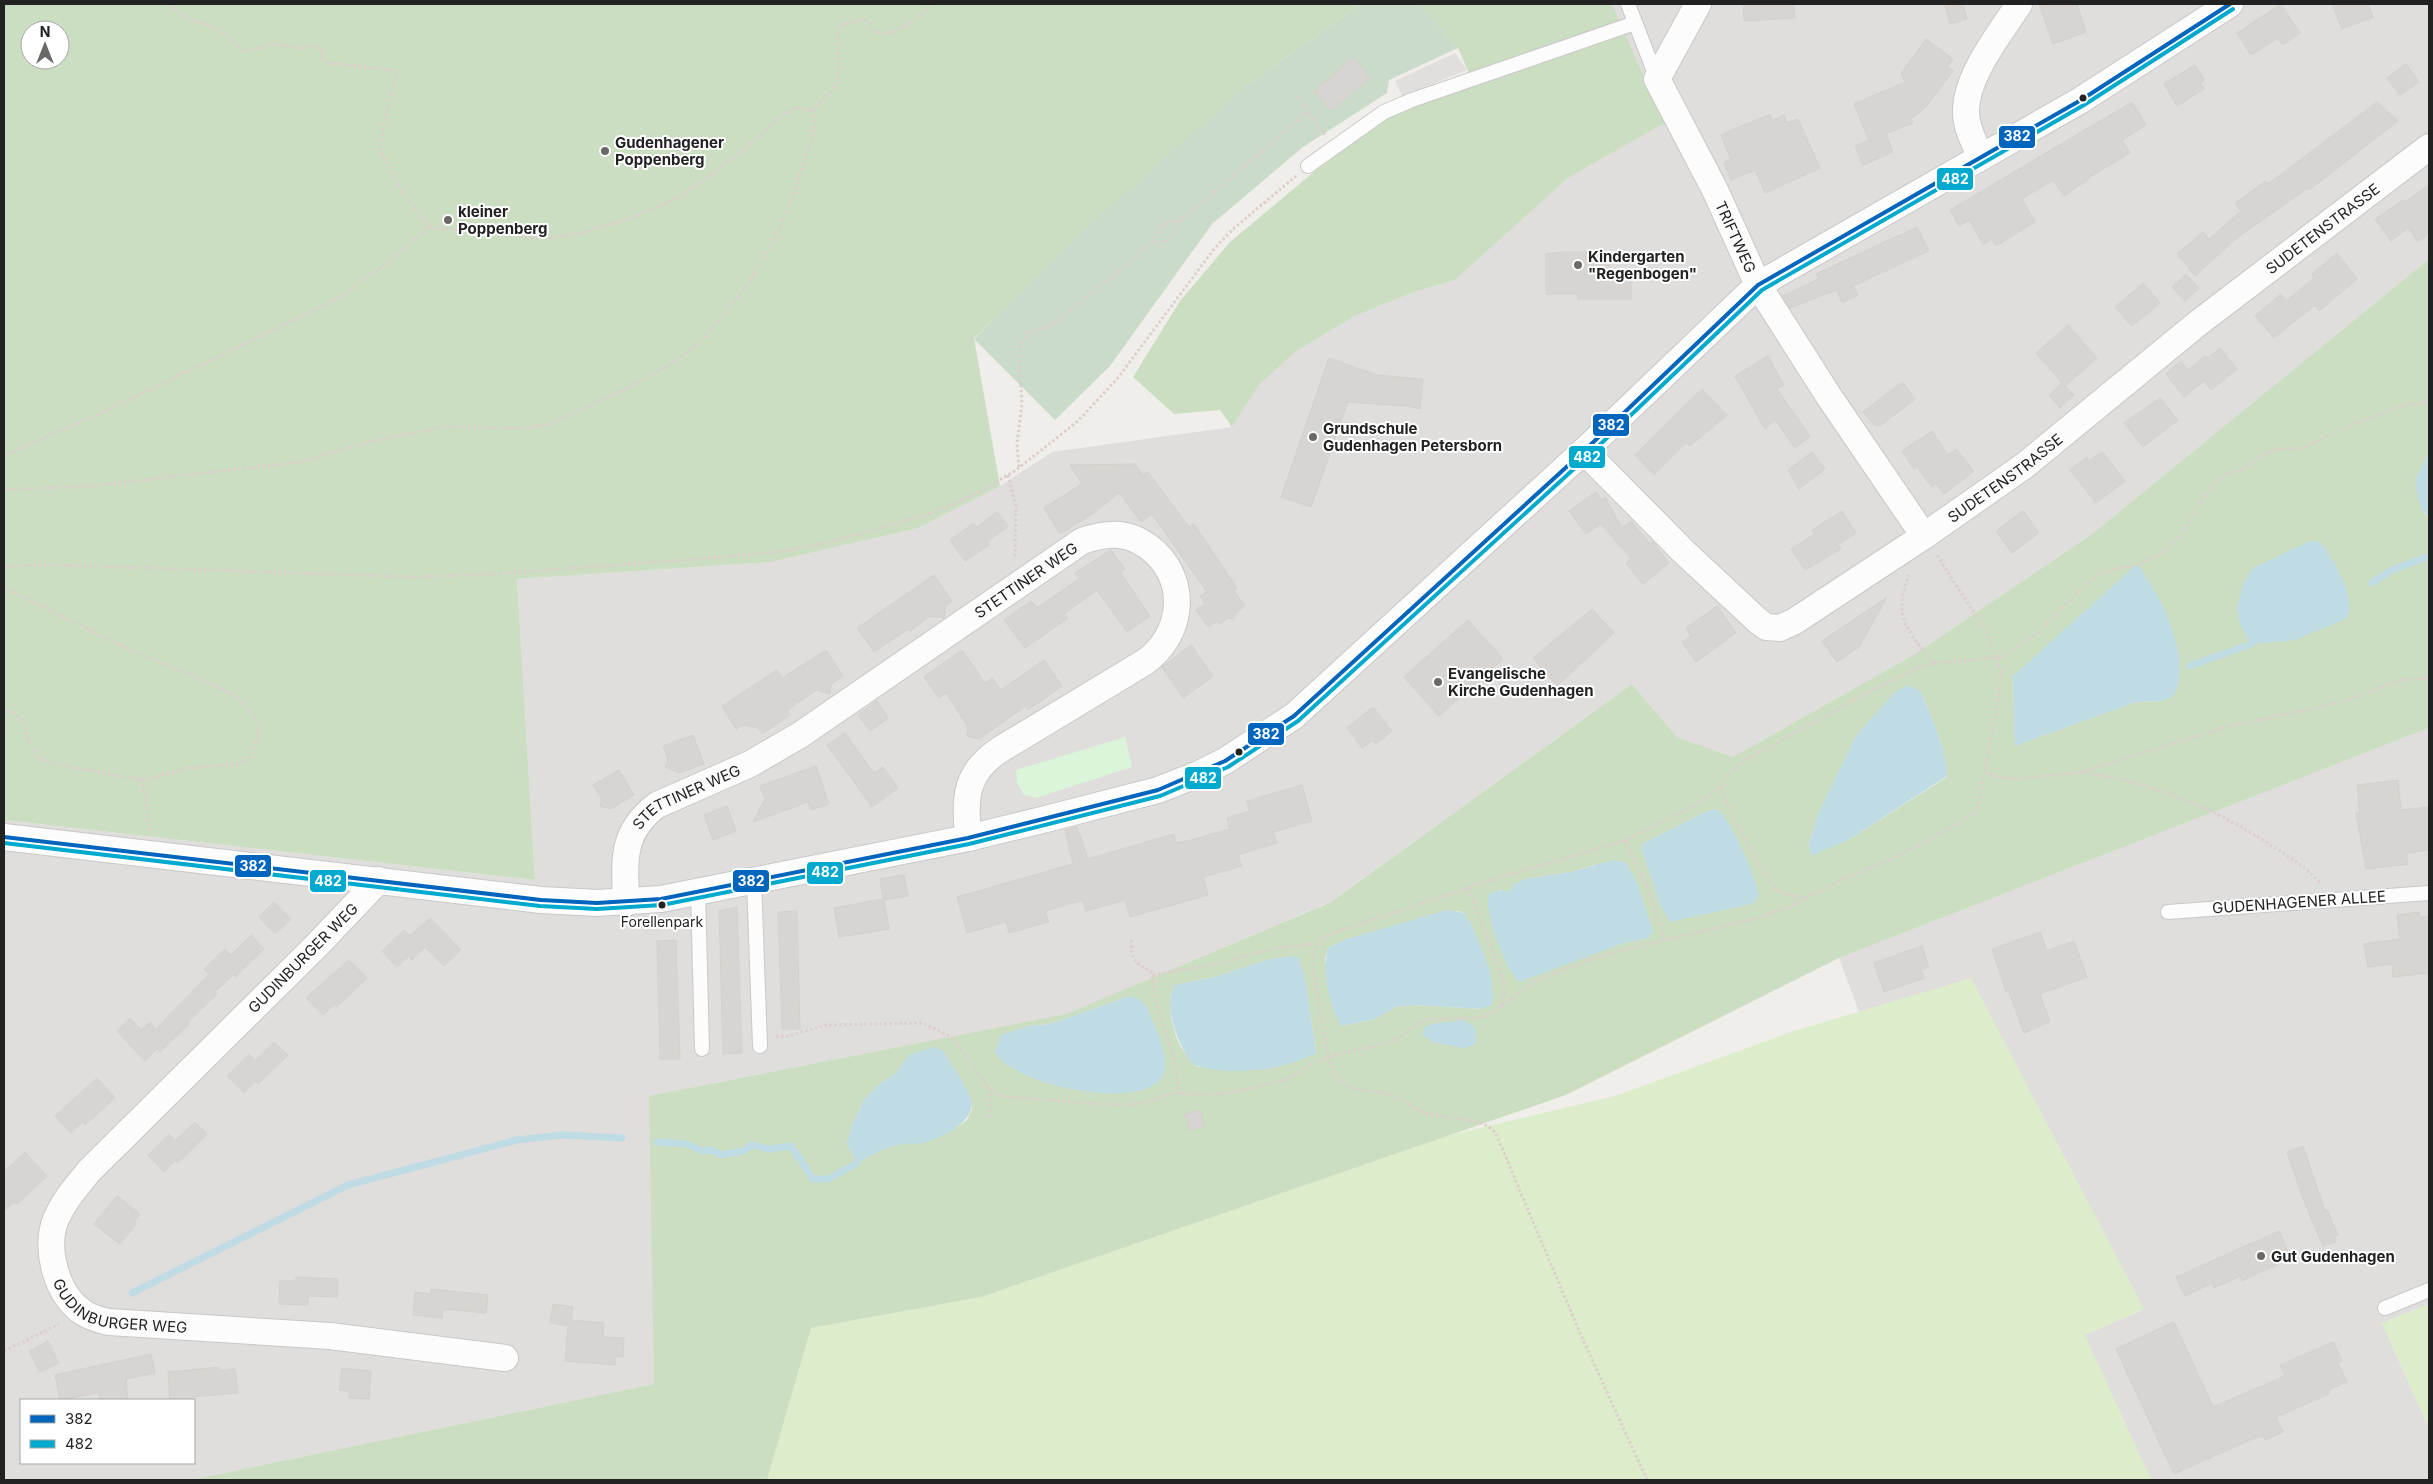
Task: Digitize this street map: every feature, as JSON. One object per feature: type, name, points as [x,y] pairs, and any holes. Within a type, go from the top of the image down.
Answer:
[{"type":"street","points":[[1657,79],[1698,4]]},
{"type":"street","points":[[1980,157],[1968,127],[1966,102],[1983,60],[2019,4]]},
{"type":"street","points":[[4,837],[541,900],[626,903],[698,891],[968,838],[1132,798],[1199,774],[1239,753],[1294,716],[1584,450],[1758,285],[2081,100],[2230,4]]},
{"type":"street","name":"TRIFTWEG","points":[[1657,79],[1715,190],[1758,285],[1828,395],[1924,536]]},
{"type":"street","name":"SUDETENSTRASSE","points":[[1584,450],[1685,553],[1766,627],[1780,628],[1795,621],[1924,536],[2024,466],[2197,324],[2429,147]]},
{"type":"street","name":"STETTINER WEG","points":[[626,903],[625,864],[628,842],[635,826],[645,814],[657,805],[750,764],[800,736],[1082,541],[1095,537],[1119,535],[1141,542],[1159,556],[1173,578],[1177,592],[1177,611],[1171,634],[1160,649],[1145,662],[1001,749],[980,766],[968,788],[966,799],[968,838]]},
{"type":"street","name":"GUDINBURGER WEG","points":[[379,880],[318,944],[89,1171],[74,1190],[56,1220],[52,1233],[52,1257],[63,1289],[83,1313],[118,1323],[330,1336],[505,1358]]},
{"type":"lane","points":[[1628,4],[1657,79]]},
{"type":"lane","points":[[1308,166],[1384,112],[1412,100],[1634,22]]},
{"type":"lane","points":[[754,880],[759,1042]]},
{"type":"lane","points":[[698,891],[702,1049]]},
{"type":"lane","name":"GUDENHAGENER ALLEE","points":[[2168,912],[2429,893]]},
{"type":"lane","points":[[2385,1308],[2429,1290]]},
{"type":"path","points":[[170,4],[187,20],[200,21],[218,29],[243,51],[275,44],[302,48],[313,45],[321,49],[322,58],[329,63],[393,70],[396,75],[383,126],[381,152],[399,187],[429,227]]},
{"type":"path","points":[[812,110],[835,86],[840,66],[836,34],[841,25],[864,19],[869,22],[871,29],[876,33],[892,32],[912,21],[931,4]]},
{"type":"path","points":[[1296,96],[1323,131],[1332,148]]},
{"type":"path","points":[[4,455],[99,414],[337,300],[384,266],[429,227],[550,238],[582,233],[634,217],[678,198],[742,151],[784,113],[795,108],[812,110]]},
{"type":"path","points":[[4,490],[91,486],[300,462],[372,441],[444,427],[528,428],[552,423],[628,388],[669,365],[698,345],[749,283],[774,239],[793,196],[816,127],[812,110]]},
{"type":"path","points":[[1152,243],[1169,241],[1180,221],[1308,112]]},
{"type":"path","points":[[4,566],[58,565],[417,578],[583,568],[791,550],[841,539],[932,513],[982,491],[1008,475],[1065,432],[1096,403],[1117,379],[1177,296],[1214,249],[1240,223],[1308,166]]},
{"type":"path","points":[[1018,467],[1017,444],[1022,404],[1019,355],[1021,344],[1028,333],[1048,328],[1152,243],[1157,230],[1164,223],[1180,221]]},
{"type":"path","points":[[1152,976],[1217,964],[1276,948],[1316,944],[1333,933],[1469,888],[1625,840],[1699,803],[1722,786],[1729,773],[1744,761],[1872,690],[1914,669],[1934,663],[2002,657],[2024,644],[2088,582],[2098,575],[2112,569],[2140,564],[2168,549],[2183,533],[2201,500],[2224,475],[2242,470],[2262,454],[2280,449],[2303,448],[2346,427],[2401,406],[2429,401]]},
{"type":"path","points":[[1008,475],[1016,502],[1016,529]]},
{"type":"path","points":[[759,1042],[827,1025],[923,1023],[946,1034],[955,1041],[990,1089],[997,1094],[1007,1097],[1132,1104],[1178,1093],[1234,1092],[1283,1080],[1313,1063],[1330,1057],[1396,1040],[1424,1022],[1458,1017],[1487,1016],[1537,980],[1619,951],[1758,918],[1807,899],[1894,858],[1943,832],[1977,811],[2001,685],[2001,670],[1986,632],[1924,536]]},
{"type":"path","points":[[1911,569],[1901,595],[1903,619],[1912,636],[1934,663]]},
{"type":"path","points":[[4,587],[132,651],[223,689],[242,702],[252,713],[256,725],[257,741],[253,752],[246,761],[234,765],[189,768],[155,778],[142,779],[56,764],[40,758],[29,742],[23,722],[14,713],[4,709]]},
{"type":"path","points":[[1985,772],[1994,776],[2016,779],[2082,772],[2226,727],[2353,698],[2402,680],[2429,678]]},
{"type":"path","points":[[2082,772],[2128,780],[2166,791],[2202,806],[2260,838],[2299,863],[2312,873],[2333,899]]},
{"type":"path","points":[[142,779],[153,854]]},
{"type":"path","points":[[1722,786],[1728,804],[1764,873],[1777,891],[1807,899]]},
{"type":"path","points":[[1625,840],[1650,894],[1664,940]]},
{"type":"path","points":[[1469,888],[1504,984],[1502,1006]]},
{"type":"path","points":[[1131,940],[1132,958],[1136,964],[1151,972],[1157,1005],[1177,1068],[1178,1093]]},
{"type":"path","points":[[1316,944],[1314,976],[1330,1057],[1339,1081],[1352,1088],[1389,1094],[1419,1111],[1484,1123],[1496,1134],[1580,1332],[1647,1480]]},
{"type":"path","points":[[990,1089],[990,1118]]},
{"type":"path","points":[[4,1351],[83,1313]]},
{"type":"shaded area","points":[[1612,4],[2429,4],[2429,259],[2092,534],[1915,654],[1733,757],[1677,737],[1632,684],[1332,901],[1067,1014],[650,1096],[654,1384],[190,1480],[4,1480],[4,820],[535,880],[517,579],[771,562],[918,528],[1000,486],[1052,452],[1232,427],[1259,385],[1295,352],[1355,316],[1414,292],[1455,280],[1568,178],[1663,123]]},
{"type":"shaded area","points":[[1455,53],[1467,70],[1402,96],[1395,81]]},
{"type":"shaded area","points":[[2429,728],[2429,1304],[2382,1323],[2429,1428],[2429,1480],[2151,1480],[2084,1335],[2143,1310],[1971,979],[1859,1012],[1839,958]]},
{"type":"green space","points":[[4,4],[1361,4],[1244,87],[974,338],[1000,486],[918,528],[771,562],[517,579],[535,880],[4,820]]},
{"type":"green space","points":[[1361,4],[1419,4],[1458,48],[1389,80],[1387,93],[1303,147],[1212,224],[1110,366],[1055,420],[974,339],[1089,225],[1244,87]]},
{"type":"green space","points":[[1419,4],[1612,4],[1664,123],[1568,178],[1455,280],[1414,292],[1355,316],[1295,352],[1259,385],[1232,427],[1220,410],[1174,414],[1133,377],[1180,301],[1230,242],[1315,171],[1390,115],[1474,85],[1458,48]]},
{"type":"green space","points":[[2429,259],[2429,453],[2417,476],[2424,513],[2429,517],[2429,728],[1839,958],[1566,1095],[981,1297],[811,1328],[767,1480],[190,1480],[654,1384],[649,1096],[1066,1014],[1331,902],[1632,684],[1677,737],[1733,757],[1915,654],[2092,534]],"holes":[[[2013,676],[2162,701],[2136,702],[2015,746]],[[1921,691],[1941,744],[1947,777],[1850,839],[1811,855],[1809,844],[1818,814],[1856,736]],[[1717,809],[1751,904],[1700,915],[1661,907],[1641,847],[1644,843],[1707,811]],[[1594,865],[1637,882],[1653,931],[1649,938],[1624,943],[1551,968],[1508,964],[1494,928],[1498,890],[1510,892],[1524,879],[1571,872]],[[1458,911],[1465,913],[1476,936],[1491,981],[1482,1009],[1413,1005],[1396,1007],[1375,1019],[1341,1026],[1325,960],[1328,948],[1347,939]],[[1270,959],[1306,983],[1316,1054],[1272,1068],[1247,1070],[1198,1067],[1185,1054],[1173,1026],[1170,999],[1175,985],[1218,976]],[[1130,996],[995,1052],[1029,1026],[1050,1024]],[[896,1073],[970,1097],[972,1109],[967,1120],[956,1128],[921,1143],[904,1143],[881,1150],[857,1163],[847,1144],[851,1127],[863,1101],[876,1087]]]},
{"type":"green space","points":[[1125,737],[1132,767],[1036,798],[1023,794],[1017,783],[1016,770]]},
{"type":"green space","points":[[1971,978],[2144,1309],[2085,1335],[2151,1480],[767,1480],[811,1328],[981,1297],[1450,1135],[1615,1096],[1791,1032]]},
{"type":"green space","points":[[2429,1304],[2429,1428],[2382,1323]]},
{"type":"water","points":[[2429,453],[2429,517],[2419,503],[2416,485],[2418,474]]},
{"type":"water","points":[[2310,541],[2320,542],[2337,568],[2347,591],[2349,601],[2349,611],[2346,619],[2295,640],[2251,644],[2241,627],[2237,610],[2243,583],[2253,568]]},
{"type":"water","points":[[2137,564],[2156,592],[2172,627],[2180,664],[2179,681],[2174,696],[2162,701],[2136,702],[2015,746],[2013,676]]},
{"type":"water","points":[[1908,685],[1921,691],[1941,744],[1947,776],[1850,839],[1811,856],[1809,844],[1818,814],[1856,736],[1895,692]]},
{"type":"water","points":[[1717,809],[1729,824],[1743,850],[1754,877],[1759,897],[1751,904],[1670,922],[1661,907],[1641,847],[1644,843],[1707,811]]},
{"type":"water","points":[[1613,860],[1625,862],[1637,882],[1653,931],[1649,938],[1624,943],[1519,982],[1513,975],[1497,941],[1490,916],[1488,896],[1498,891],[1510,892],[1513,885],[1524,879],[1571,872]]},
{"type":"water","points":[[1447,910],[1465,913],[1475,933],[1490,971],[1493,995],[1491,1005],[1482,1009],[1413,1005],[1396,1007],[1375,1019],[1341,1026],[1336,1017],[1327,988],[1326,958],[1328,948],[1347,939]]},
{"type":"water","points":[[1291,956],[1299,958],[1306,983],[1316,1054],[1282,1066],[1252,1070],[1208,1069],[1191,1063],[1181,1046],[1173,1025],[1170,1003],[1175,985],[1218,976],[1270,959]]},
{"type":"water","points":[[1130,996],[1140,1000],[1149,1011],[1163,1050],[1164,1074],[1153,1086],[1133,1092],[1107,1093],[1051,1084],[1026,1075],[1006,1064],[995,1052],[1001,1035],[1029,1026],[1050,1024]]},
{"type":"water","points":[[1463,1020],[1470,1023],[1475,1029],[1477,1036],[1475,1044],[1464,1048],[1457,1047],[1432,1042],[1422,1034],[1424,1028],[1432,1024]]},
{"type":"water","points":[[933,1047],[942,1050],[970,1096],[972,1105],[964,1121],[948,1133],[930,1141],[891,1147],[857,1163],[847,1144],[851,1127],[863,1101],[876,1087],[896,1073],[909,1055]]},
{"type":"building","points":[[1743,4],[1794,4],[1795,18],[1744,21]]},
{"type":"building","points":[[1945,4],[1963,4],[1967,19],[1950,24]]},
{"type":"building","points":[[2039,4],[2077,4],[2086,32],[2053,44]]},
{"type":"building","points":[[2281,4],[2300,33],[2282,45],[2278,38],[2251,55],[2237,33]]},
{"type":"building","points":[[2332,4],[2368,4],[2373,17],[2342,29]]},
{"type":"building","points":[[1926,39],[1953,59],[1947,67],[1953,71],[1925,108],[1911,119],[1913,123],[1886,134],[1893,152],[1863,165],[1855,146],[1869,140],[1854,104],[1905,82],[1901,73]]},
{"type":"building","points":[[1354,57],[1370,78],[1331,111],[1314,91]]},
{"type":"building","points":[[2406,64],[2419,82],[2400,95],[2387,78]]},
{"type":"building","points":[[2195,65],[2205,80],[2200,83],[2204,89],[2177,106],[2164,84]]},
{"type":"building","points":[[2132,102],[2146,125],[2122,140],[2130,153],[2088,178],[2064,196],[2053,180],[2022,199],[2035,222],[1996,246],[1992,239],[1983,244],[1969,220],[1959,226],[1950,210]]},
{"type":"building","points":[[2377,102],[2398,121],[2309,190],[2308,188],[2238,237],[2195,276],[2177,254],[2203,232],[2209,239],[2241,211],[2235,203],[2266,181],[2268,184]]},
{"type":"building","points":[[1770,114],[1772,121],[1784,115],[1787,123],[1798,119],[1820,168],[1765,193],[1755,170],[1731,180],[1724,162],[1731,159],[1721,135]]},
{"type":"building","points":[[2429,185],[2429,233],[2418,242],[2408,228],[2391,241],[2375,219],[2403,200],[2405,202]]},
{"type":"building","points":[[1917,227],[1929,251],[1853,286],[1858,295],[1842,303],[1837,290],[1790,308],[1783,296],[1819,279],[1816,274]]},
{"type":"building","name":"Kindergarten \"Regenbogen\"","points":[[1610,252],[1610,276],[1631,276],[1631,299],[1578,299],[1578,294],[1546,294],[1546,254]]},
{"type":"building","points":[[2337,253],[2357,279],[2319,311],[2315,305],[2274,338],[2255,316],[2281,294],[2286,301],[2314,278],[2312,274]]},
{"type":"building","points":[[2186,274],[2199,288],[2185,301],[2172,287]]},
{"type":"building","points":[[2143,283],[2160,303],[2132,326],[2115,307]]},
{"type":"building","points":[[2068,325],[2097,358],[2065,386],[2074,395],[2060,408],[2049,395],[2062,383],[2036,353]]},
{"type":"building","points":[[2220,348],[2237,369],[2211,390],[2204,381],[2184,397],[2166,374],[2181,361],[2188,370],[2205,356],[2208,358]]},
{"type":"building","points":[[1768,356],[1784,385],[1777,389],[1810,436],[1795,448],[1775,420],[1765,429],[1735,376]]},
{"type":"building","points":[[1329,358],[1377,375],[1423,379],[1420,409],[1404,405],[1348,402],[1311,507],[1281,497]]},
{"type":"building","points":[[1902,382],[1915,399],[1881,425],[1874,425],[1863,412]]},
{"type":"building","points":[[1702,389],[1727,415],[1690,446],[1686,443],[1654,475],[1635,455]]},
{"type":"building","points":[[2160,398],[2178,420],[2143,447],[2124,423]]},
{"type":"building","points":[[1932,431],[1948,455],[1956,449],[1974,471],[1944,494],[1936,484],[1932,487],[1917,467],[1914,469],[1902,451]]},
{"type":"building","points":[[1812,452],[1825,469],[1799,489],[1788,470]]},
{"type":"building","points":[[2102,452],[2125,481],[2096,503],[2070,470],[2087,457],[2089,461]]},
{"type":"building","points":[[1135,464],[1143,475],[1148,472],[1189,527],[1194,524],[1231,579],[1237,589],[1234,591],[1245,606],[1236,613],[1234,619],[1228,618],[1219,624],[1217,621],[1208,627],[1196,610],[1205,603],[1200,596],[1207,592],[1152,514],[1141,522],[1119,493],[1094,513],[1060,534],[1044,508],[1082,484],[1070,465]]},
{"type":"building","points":[[1596,492],[1602,500],[1605,497],[1622,528],[1631,521],[1650,544],[1653,542],[1669,563],[1643,584],[1626,563],[1631,559],[1601,524],[1586,534],[1569,511]]},
{"type":"building","points":[[1842,511],[1856,533],[1838,545],[1841,549],[1805,570],[1791,549],[1815,534],[1812,530]]},
{"type":"building","points":[[2023,511],[2039,533],[2012,553],[1996,531]]},
{"type":"building","points":[[997,512],[1008,526],[987,542],[989,545],[965,561],[950,540],[974,523],[977,527]]},
{"type":"building","points":[[1111,550],[1125,569],[1120,572],[1150,616],[1127,632],[1097,590],[1064,614],[1068,618],[1025,648],[1004,620],[1031,601],[1037,608],[1079,579],[1075,573]]},
{"type":"building","points":[[934,575],[952,601],[946,605],[944,618],[930,616],[910,631],[908,629],[874,652],[857,628]]},
{"type":"building","points":[[1887,597],[1859,647],[1837,662],[1822,641]]},
{"type":"building","points":[[1717,606],[1736,633],[1696,662],[1682,642],[1691,636],[1686,628]]},
{"type":"building","points":[[1592,609],[1614,633],[1557,686],[1533,658]]},
{"type":"building","points":[[1468,620],[1503,659],[1439,716],[1404,677]]},
{"type":"building","points":[[1191,645],[1213,676],[1183,698],[1162,667]]},
{"type":"building","points":[[826,650],[843,676],[831,684],[830,694],[817,690],[797,703],[793,698],[795,705],[787,710],[790,715],[762,734],[758,728],[743,725],[736,729],[722,706],[777,670],[782,678]]},
{"type":"building","points":[[962,650],[985,683],[992,678],[1001,690],[1044,660],[1062,686],[1028,710],[1026,706],[979,739],[967,736],[968,727],[946,693],[939,698],[924,677]]},
{"type":"building","points":[[877,701],[888,718],[870,731],[858,715]]},
{"type":"building","points":[[1373,707],[1392,731],[1376,744],[1373,740],[1362,748],[1347,728]]},
{"type":"building","points":[[845,733],[874,773],[883,767],[898,788],[872,807],[827,745]]},
{"type":"building","points":[[693,735],[704,764],[678,773],[665,767],[668,760],[663,746]]},
{"type":"building","points":[[816,766],[829,804],[811,810],[808,802],[753,822],[765,799],[760,786]]},
{"type":"building","points":[[619,770],[634,795],[611,809],[600,806],[602,799],[593,785]]},
{"type":"building","points":[[2398,780],[2401,810],[2429,807],[2429,850],[2406,853],[2408,864],[2366,869],[2356,813],[2360,813],[2357,785]]},
{"type":"building","points":[[1302,785],[1312,821],[1273,832],[1277,843],[1238,855],[1242,866],[1203,877],[1208,895],[1130,917],[1125,900],[1086,911],[1083,900],[1045,911],[1049,922],[1009,933],[1006,922],[967,933],[957,897],[1073,864],[1065,830],[1077,827],[1088,859],[1174,834],[1176,843],[1230,829],[1227,818],[1250,811],[1247,801]]},
{"type":"building","points":[[727,806],[736,831],[713,840],[704,815]]},
{"type":"building","points":[[904,875],[908,896],[884,900],[889,929],[839,937],[834,908],[883,899],[880,879]]},
{"type":"building","points":[[274,902],[291,919],[275,934],[259,917]]},
{"type":"building","points":[[737,907],[742,1053],[723,1054],[719,911]]},
{"type":"building","points":[[797,911],[800,1029],[782,1029],[778,912]]},
{"type":"building","points":[[2419,912],[2420,917],[2429,916],[2429,973],[2393,977],[2392,964],[2368,967],[2364,944],[2400,939],[2397,915]]},
{"type":"building","points":[[430,918],[461,950],[444,966],[425,947],[412,960],[409,956],[397,967],[382,951],[404,930],[410,936]]},
{"type":"building","points":[[2040,932],[2047,951],[2074,941],[2087,977],[2040,994],[2050,1022],[2024,1033],[2009,992],[2006,992],[1992,949]]},
{"type":"building","points":[[251,935],[264,949],[235,977],[233,975],[215,992],[217,994],[160,1052],[157,1049],[145,1061],[117,1031],[130,1018],[141,1030],[150,1022],[156,1029],[209,974],[204,969],[225,949],[231,955]]},
{"type":"building","points":[[676,940],[680,1059],[660,1059],[657,941]]},
{"type":"building","points":[[1922,946],[1929,967],[1921,970],[1924,978],[1884,992],[1874,963]]},
{"type":"building","points":[[349,960],[367,978],[337,1007],[335,1004],[323,1015],[306,998]]},
{"type":"building","points":[[274,1042],[288,1055],[258,1084],[256,1081],[244,1093],[227,1076],[249,1054],[255,1061]]},
{"type":"building","points":[[97,1078],[115,1098],[85,1125],[82,1122],[71,1133],[55,1116]]},
{"type":"building","points":[[1201,1110],[1205,1126],[1189,1131],[1185,1114]]},
{"type":"building","points":[[195,1122],[207,1134],[178,1163],[175,1160],[164,1172],[148,1155],[169,1134],[175,1141]]},
{"type":"building","points":[[2303,1146],[2325,1211],[2327,1210],[2338,1235],[2334,1236],[2336,1242],[2323,1246],[2304,1201],[2287,1152]]},
{"type":"building","points":[[25,1152],[47,1176],[17,1204],[14,1202],[4,1211],[4,1172]]},
{"type":"building","points":[[117,1196],[140,1214],[134,1222],[136,1224],[120,1244],[94,1224]]},
{"type":"building","points":[[2279,1231],[2291,1258],[2242,1281],[2240,1276],[2214,1288],[2212,1283],[2185,1296],[2176,1277]]},
{"type":"building","points":[[296,1277],[338,1279],[337,1297],[308,1296],[308,1305],[279,1304],[280,1281],[296,1281]]},
{"type":"building","points":[[431,1289],[488,1295],[486,1313],[443,1309],[442,1318],[413,1315],[415,1292],[431,1294]]},
{"type":"building","points":[[553,1304],[573,1307],[571,1320],[604,1323],[603,1337],[624,1338],[623,1357],[616,1356],[615,1365],[565,1361],[568,1326],[550,1323]]},
{"type":"building","points":[[2174,1322],[2213,1407],[2285,1376],[2280,1365],[2333,1342],[2342,1361],[2338,1363],[2347,1382],[2328,1390],[2329,1394],[2276,1417],[2283,1432],[2265,1440],[2263,1436],[2250,1440],[2174,1474],[2116,1349]]},
{"type":"building","points":[[48,1341],[59,1363],[40,1372],[29,1351]]},
{"type":"building","points":[[151,1354],[155,1373],[126,1379],[128,1399],[100,1399],[98,1393],[60,1399],[55,1375]]},
{"type":"building","points":[[219,1367],[219,1371],[235,1369],[238,1393],[190,1397],[190,1399],[170,1399],[168,1372]]},
{"type":"building","points":[[342,1368],[371,1371],[369,1399],[349,1398],[349,1391],[339,1390]]},
{"type":"waterway","points":[[2372,583],[2392,570],[2429,556]]},
{"type":"waterway","points":[[2190,666],[2251,644]]},
{"type":"waterway","points":[[132,1293],[348,1185],[517,1140],[564,1135],[622,1138]]},
{"type":"waterway","points":[[657,1142],[686,1144],[703,1151],[712,1150],[721,1155],[743,1151],[752,1145],[769,1149],[791,1146],[813,1179],[829,1179],[857,1163]]},
{"type":"transit line","name":"382","points":[[4,837],[541,900],[597,903],[661,899],[968,838],[1158,790],[1225,761],[1294,716],[1584,451],[1758,285],[2081,100],[2230,4]]},
{"type":"transit line","name":"482","points":[[4,843],[540,906],[597,909],[662,905],[969,844],[1160,796],[1228,767],[1298,721],[1588,456],[1762,290],[2084,105],[2233,9]]},
{"type":"place","name":"Gudenhagener Poppenberg","points":[[605,151]]},
{"type":"place","name":"kleiner Poppenberg","points":[[448,220]]},
{"type":"place","name":"Kindergarten \"Regenbogen\"","points":[[1578,265]]},
{"type":"place","name":"Grundschule Gudenhagen Petersborn","points":[[1313,437]]},
{"type":"place","name":"Evangelische Kirche Gudenhagen","points":[[1438,682]]},
{"type":"place","name":"Forellenpark","points":[[662,905]]},
{"type":"place","name":"Gut Gudenhagen","points":[[2261,1256]]}]
